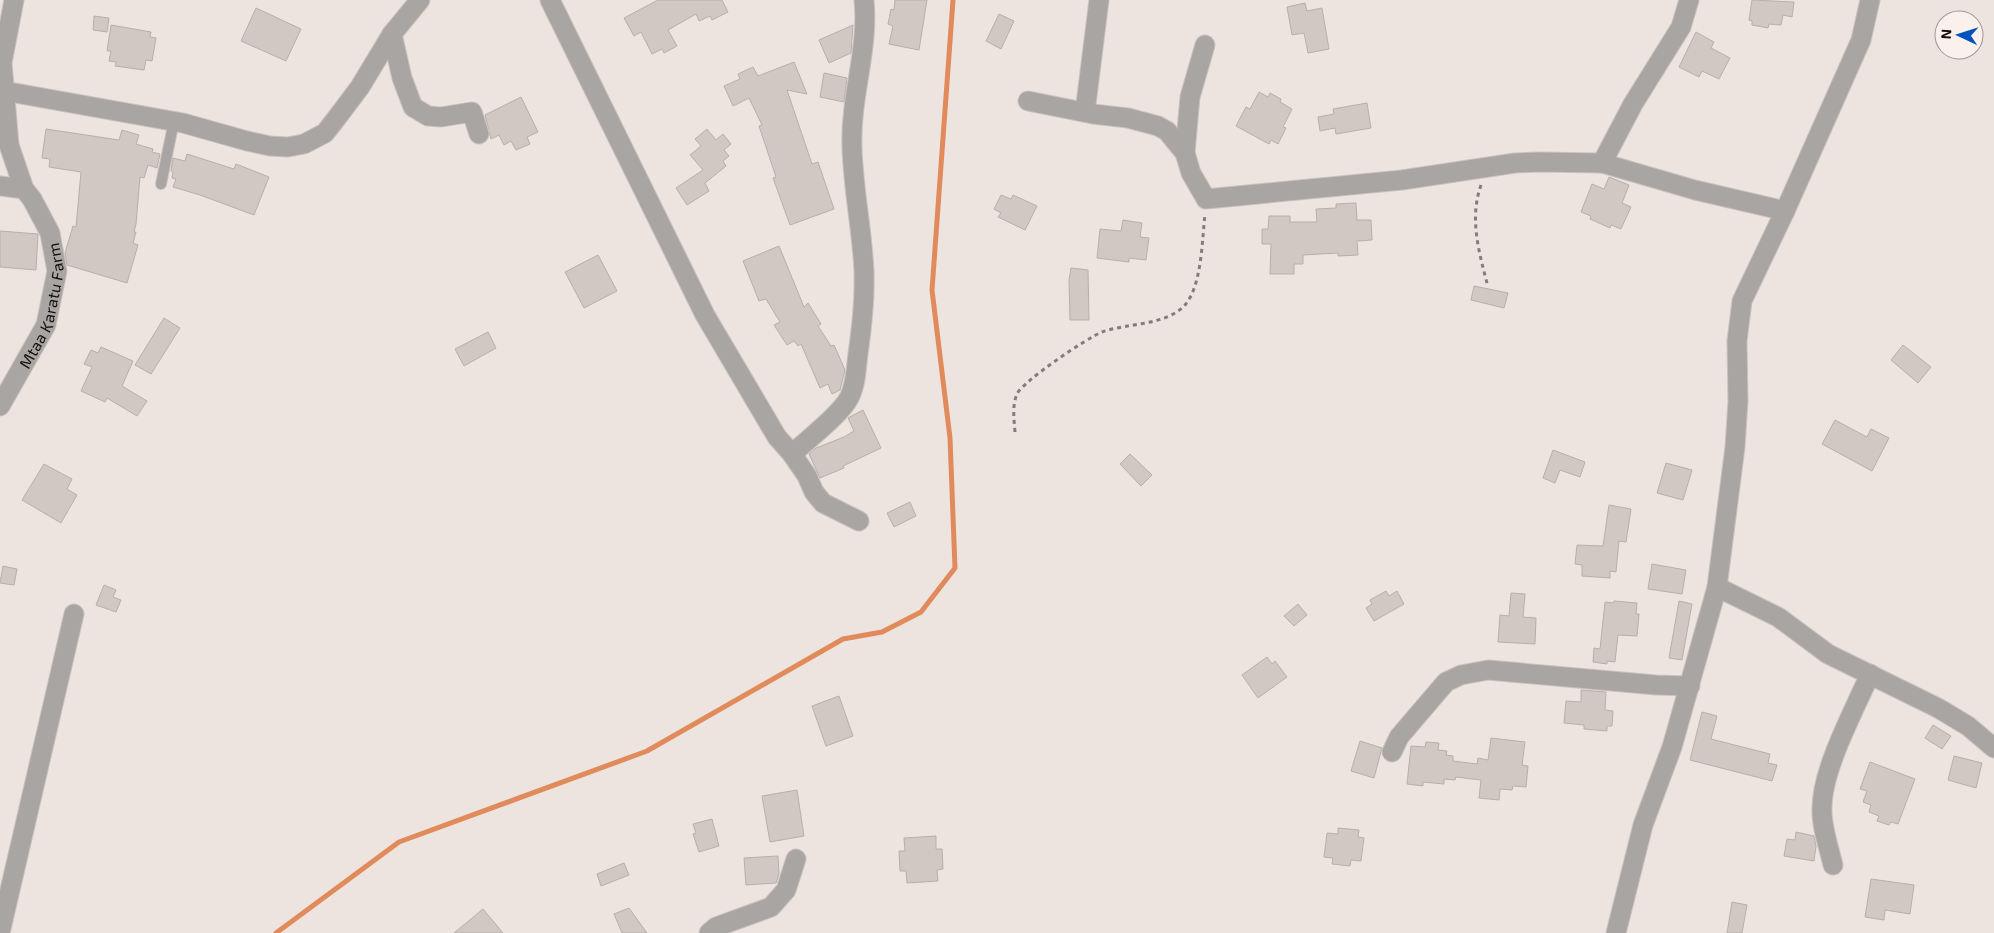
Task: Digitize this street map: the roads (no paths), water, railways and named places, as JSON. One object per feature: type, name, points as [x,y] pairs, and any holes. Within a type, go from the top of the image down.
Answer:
[{"type":"street","name":"Mtaa Karatu Farm","points":[[0,406],[46,325],[57,271],[50,233],[32,199],[24,189],[9,145],[2,63],[14,0]]},
{"type":"street","points":[[4,91],[174,121],[270,146],[304,144],[324,132],[339,114],[360,87],[392,34],[420,0]]},
{"type":"street","points":[[550,0],[705,316],[777,437],[792,454],[807,476],[814,492],[823,503],[859,521]]},
{"type":"street","points":[[792,454],[848,400],[853,387],[864,294],[861,231],[852,147],[854,106],[863,61],[865,34],[864,0]]},
{"type":"street","points":[[1085,112],[1099,0]]},
{"type":"street","points":[[1602,163],[1633,104],[1681,27],[1689,0]]},
{"type":"street","points":[[1616,933],[1643,825],[1672,747],[1717,587],[1735,447],[1738,401],[1737,341],[1742,301],[1861,40],[1870,0]]},
{"type":"street","points":[[392,34],[402,78],[413,107],[428,116],[441,117],[472,112],[479,134]]},
{"type":"street","points":[[1204,45],[1190,97],[1185,153],[1197,187],[1206,199],[1402,180],[1487,167],[1539,162],[1602,163],[1704,192],[1784,211]]},
{"type":"street","points":[[1028,101],[1151,123],[1167,131],[1185,153]]},
{"type":"street","points":[[0,186],[24,189]]},
{"type":"street","points":[[1717,587],[1778,617],[1828,654],[1914,695],[1961,721],[1994,748]]},
{"type":"street","points":[[0,933],[74,614]]},
{"type":"street","points":[[1392,752],[1399,737],[1446,682],[1461,675],[1488,670],[1656,685],[1690,686]]},
{"type":"street","points":[[1833,865],[1821,810],[1824,791],[1830,768],[1870,674]]},
{"type":"street","points":[[710,933],[716,927],[771,907],[786,890],[796,859]]},
{"type":"lane","points":[[161,184],[174,121]]},
{"type":"waterway","points":[[276,933],[399,842],[647,751],[843,639],[882,632],[921,612],[955,568],[950,438],[932,290],[953,0]]}]
